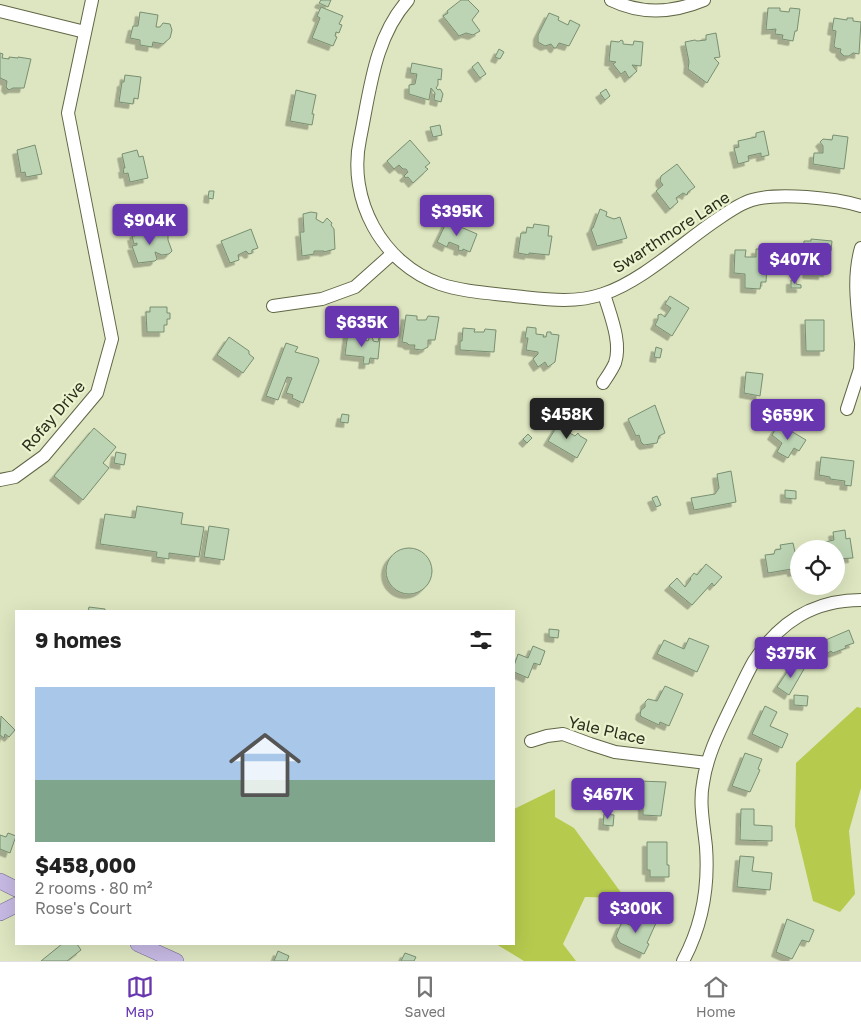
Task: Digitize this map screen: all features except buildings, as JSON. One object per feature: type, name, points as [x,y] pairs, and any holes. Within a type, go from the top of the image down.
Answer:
[{"type":"main road","points":[[0,881],[15,888]]},
{"type":"main road","points":[[0,913],[15,906]]},
{"type":"main road","points":[[140,945],[176,961]]},
{"type":"street","name":"Rofay Drive","points":[[0,480],[15,477],[44,456],[97,393],[112,338],[68,113],[92,0]]},
{"type":"street","name":"Swarthmore Lane","points":[[408,0],[387,29],[379,48],[359,143],[356,167],[366,211],[377,233],[392,254],[424,277],[440,284],[464,290],[559,301],[582,299],[604,294],[634,279],[728,212],[752,200],[780,195],[848,202],[861,206]]},
{"type":"street","points":[[611,0],[633,8],[651,11],[673,9],[704,0]]},
{"type":"street","points":[[0,11],[85,32]]},
{"type":"street","points":[[847,409],[860,369],[861,345],[856,284],[857,262],[861,248]]},
{"type":"street","points":[[273,306],[322,299],[354,287],[392,254]]},
{"type":"street","points":[[603,383],[614,365],[616,355],[612,319],[604,294]]},
{"type":"street","points":[[683,961],[692,945],[703,913],[706,870],[701,804],[702,784],[717,735],[754,662],[785,625],[804,612],[825,604],[843,600],[861,600]]},
{"type":"street","name":"Yale Place","points":[[531,741],[563,734],[615,752],[707,763]]},
{"type":"green space","points":[[857,707],[861,708],[861,788],[849,831],[855,894],[840,912],[813,901],[795,826],[796,763]]},
{"type":"green space","points":[[555,789],[555,817],[574,828],[625,898],[585,897],[563,944],[576,961],[524,961],[498,945],[515,945],[515,809]]}]
